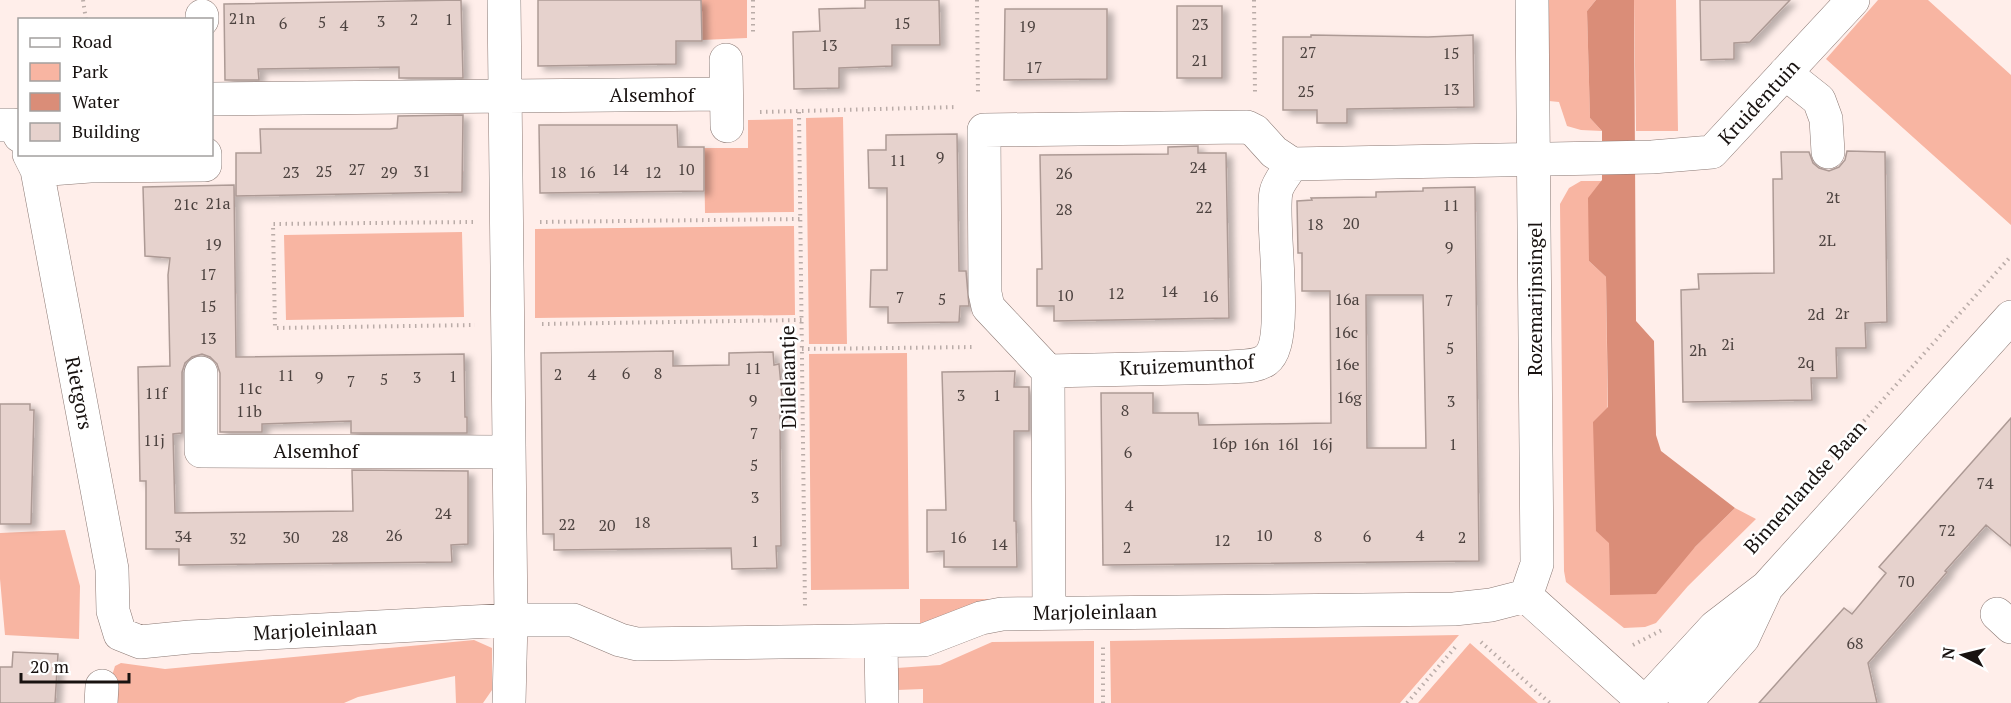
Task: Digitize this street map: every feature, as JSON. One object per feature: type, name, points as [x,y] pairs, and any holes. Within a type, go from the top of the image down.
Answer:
[{"type":"street","points":[[504,0],[511,620],[509,703]]},
{"type":"street","name":"Rozemarijnsingel","points":[[1526,596],[1537,564],[1532,0]]},
{"type":"street","name":"Kruidentuin","points":[[1534,159],[1652,157],[1712,152],[1853,0]]},
{"type":"street","points":[[726,60],[726,94],[741,119]]},
{"type":"street","points":[[1785,73],[1819,100],[1826,119],[1828,152]]},
{"type":"street","name":"Alsemhof","points":[[213,99],[726,94]]},
{"type":"street","points":[[1049,612],[1048,370],[988,306],[985,293],[981,118],[1247,127],[1255,131],[1274,152],[1293,164],[1534,159]]},
{"type":"street","points":[[0,125],[14,125],[18,132]]},
{"type":"street","points":[[33,162],[90,166],[205,165],[205,156]]},
{"type":"street","name":"Rietgors","points":[[33,162],[112,569],[112,611],[120,634]]},
{"type":"street","name":"Kruizemunthof","points":[[1048,370],[1230,367],[1258,364],[1267,359],[1275,343],[1278,311],[1276,195],[1278,186],[1293,164]]},
{"type":"street","name":"Binnenlandse Baan","points":[[1645,703],[1715,627],[1767,587],[2011,317]]},
{"type":"street","name":"Alsemhof","points":[[201,373],[201,451],[509,452]]},
{"type":"street","name":"Binnenlandse Baan","points":[[1685,703],[1743,638],[1767,587]]},
{"type":"street","points":[[1526,596],[1645,703]]},
{"type":"street","name":"Marjoleinlaan","points":[[120,634],[140,642],[202,636],[511,620],[573,621],[620,640],[637,644],[881,642],[930,639],[991,615],[1049,612],[1454,609],[1491,605],[1526,596]]},
{"type":"street","points":[[881,642],[882,703]]},
{"type":"path","points":[[83,0],[86,18]]},
{"type":"path","points":[[741,119],[799,112],[981,118],[977,0]]},
{"type":"path","points":[[1254,0],[1255,131]]},
{"type":"path","name":"Dillelaantje","points":[[799,112],[806,642]]},
{"type":"path","name":"Binnenlandse Baan","points":[[1758,541],[2011,255]]},
{"type":"path","points":[[802,349],[981,346],[1003,324]]},
{"type":"path","points":[[1407,703],[1491,605]]},
{"type":"path","points":[[1103,612],[1103,703]]},
{"type":"path","points":[[1610,670],[1635,643],[1672,625]]},
{"type":"path","points":[[1469,631],[1550,703]]},
{"type":"green space","points":[[701,0],[747,0],[747,38],[702,40]]},
{"type":"green space","points":[[1548,0],[1596,0],[1587,11],[1590,118],[1602,131],[1581,130],[1567,126],[1559,102],[1549,101]]},
{"type":"green space","points":[[1634,0],[1676,0],[1678,131],[1636,131]]},
{"type":"green space","points":[[1878,0],[1928,0],[2011,75],[2011,225],[1826,59]]},
{"type":"green space","points":[[843,117],[847,344],[809,344],[806,118]]},
{"type":"green space","points":[[793,119],[794,212],[705,213],[704,148],[748,148],[748,120]]},
{"type":"green space","points":[[1581,181],[1602,181],[1589,261],[1606,277],[1610,595],[1695,547],[1735,508],[1756,519],[1688,586],[1656,623],[1645,627],[1624,628],[1566,582],[1564,571],[1560,204],[1569,188]]},
{"type":"green space","points":[[794,226],[795,315],[535,318],[535,229]]},
{"type":"green space","points":[[462,232],[464,317],[286,320],[284,235]]},
{"type":"green space","points":[[907,353],[909,589],[811,590],[809,354]]},
{"type":"green space","points":[[65,530],[80,586],[79,639],[5,635],[0,579],[0,533]]},
{"type":"green space","points":[[920,599],[991,599],[920,624]]},
{"type":"green space","points":[[1459,635],[1400,703],[1111,703],[1110,641]]},
{"type":"green space","points":[[474,640],[492,648],[492,690],[483,703],[456,703],[455,676],[358,697],[344,703],[117,703],[110,682],[115,666],[121,663],[165,669]]},
{"type":"green space","points":[[1094,641],[1094,703],[923,703],[923,689],[897,690],[897,668],[940,665],[992,642]]},
{"type":"green space","points":[[1470,643],[1538,703],[1418,703]]},
{"type":"water","points":[[1596,0],[1634,0],[1636,321],[1654,341],[1656,435],[1661,451],[1735,508],[1695,547],[1656,594],[1610,595],[1609,543],[1596,531],[1593,422],[1608,407],[1606,277],[1589,261],[1588,198],[1602,180],[1602,131],[1590,118],[1587,11]]},
{"type":"building","points":[[461,0],[463,78],[399,78],[399,67],[258,69],[259,80],[225,80],[224,4]]},
{"type":"building","points":[[538,0],[701,0],[702,41],[676,41],[676,64],[538,66]]},
{"type":"building","points":[[865,0],[939,0],[940,45],[892,45],[892,66],[839,68],[839,88],[794,89],[793,32],[820,31],[819,9],[865,8]]},
{"type":"building","points":[[1700,0],[1790,0],[1750,42],[1734,43],[1734,59],[1701,60]]},
{"type":"building","points":[[1177,6],[1222,6],[1222,78],[1177,78]]},
{"type":"building","points":[[1005,9],[1107,9],[1107,79],[1004,80]]},
{"type":"building","points":[[1311,35],[1428,37],[1473,35],[1474,107],[1347,109],[1347,123],[1317,123],[1317,110],[1283,110],[1283,37],[1311,37]]},
{"type":"building","points":[[463,115],[462,192],[236,196],[236,153],[261,153],[260,129],[390,129],[397,128],[398,116]]},
{"type":"building","points":[[539,125],[677,125],[678,147],[704,147],[704,191],[540,193]]},
{"type":"building","points":[[957,134],[959,271],[966,271],[969,306],[960,306],[959,322],[888,323],[888,307],[870,307],[871,270],[887,270],[887,188],[869,188],[868,150],[886,150],[886,135]]},
{"type":"building","points":[[1198,146],[1198,153],[1226,153],[1229,318],[1054,321],[1054,306],[1037,306],[1037,269],[1042,269],[1040,155],[1168,154],[1168,147]]},
{"type":"building","points":[[1847,151],[1885,152],[1887,322],[1865,323],[1866,348],[1836,348],[1837,378],[1811,378],[1812,400],[1683,402],[1681,290],[1699,289],[1698,274],[1774,273],[1773,179],[1782,179],[1781,152],[1809,152],[1813,163],[1829,171],[1839,167],[1845,160]]},
{"type":"building","points":[[234,185],[236,357],[464,354],[467,433],[351,433],[351,421],[262,424],[262,432],[220,432],[220,373],[217,364],[210,357],[202,354],[192,357],[185,363],[182,372],[182,433],[173,434],[175,513],[353,511],[352,470],[468,471],[468,544],[451,545],[452,562],[179,565],[179,549],[146,549],[146,481],[140,481],[138,367],[170,366],[168,275],[170,258],[145,256],[143,187]]},
{"type":"building","points":[[1475,187],[1479,561],[1103,565],[1101,393],[1153,393],[1153,413],[1198,413],[1199,425],[1331,423],[1330,291],[1302,291],[1302,253],[1298,253],[1297,201],[1312,200],[1311,198],[1376,197],[1376,192],[1423,191],[1423,188]],"holes":[[[1366,295],[1423,295],[1426,448],[1367,448]]]},
{"type":"building","points":[[673,351],[673,366],[729,365],[729,353],[773,352],[774,365],[779,364],[782,396],[780,416],[781,546],[776,546],[777,568],[732,569],[731,548],[554,550],[554,534],[543,534],[541,353]]},
{"type":"building","points":[[1015,371],[1014,387],[1029,387],[1029,431],[1014,431],[1014,521],[1016,521],[1017,567],[944,567],[944,551],[927,552],[927,510],[946,510],[942,372]]},
{"type":"building","points":[[0,404],[30,404],[30,410],[34,410],[31,524],[0,524]]},
{"type":"building","points":[[2011,418],[2011,546],[1986,525],[1945,571],[1947,572],[1868,663],[1877,703],[1759,703],[1844,608],[1852,614],[1886,573],[1879,567]]},
{"type":"building","points":[[13,652],[58,654],[55,703],[0,703],[0,667],[12,667]]}]
